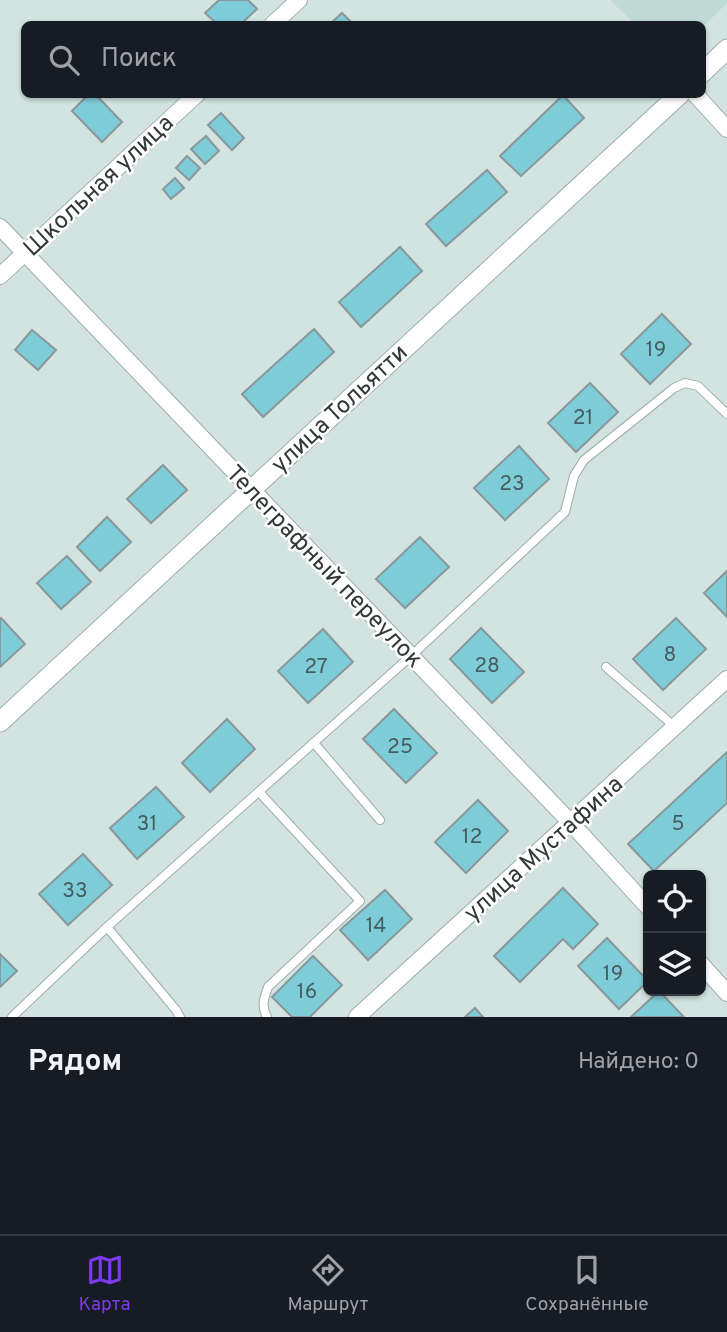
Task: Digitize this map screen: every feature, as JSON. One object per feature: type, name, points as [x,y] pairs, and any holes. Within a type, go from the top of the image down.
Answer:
[{"type":"street","points":[[275,21],[299,0]]},
{"type":"street","points":[[706,69],[727,49]]},
{"type":"street","name":"Школьная улица","points":[[0,276],[193,98]]},
{"type":"street","name":"улица Тольятти","points":[[0,722],[676,98]]},
{"type":"street","points":[[699,98],[727,129]]},
{"type":"street","name":"Телеграфный переулок","points":[[0,227],[643,902]]},
{"type":"street","name":"улица Мустафина","points":[[357,1017],[727,679]]},
{"type":"street","points":[[706,970],[727,993]]},
{"type":"lane","points":[[12,1017],[107,928],[411,656],[565,512],[575,476],[584,460],[674,388],[685,383],[698,386],[727,414]]},
{"type":"lane","points":[[606,667],[675,727]]},
{"type":"lane","points":[[314,743],[380,820]]},
{"type":"lane","points":[[259,792],[360,901],[268,986],[263,1001],[267,1017]]},
{"type":"lane","points":[[107,928],[180,1017]]},
{"type":"shaded area","points":[[610,0],[727,0],[706,24],[706,21],[632,21]]},
{"type":"building","points":[[219,0],[248,0],[257,9],[244,21],[214,21],[205,13]]},
{"type":"building","points":[[342,13],[350,21],[333,21]]},
{"type":"building","points":[[85,98],[99,98],[122,122],[102,142],[72,111]]},
{"type":"building","points":[[560,98],[566,98],[584,118],[521,176],[500,156]]},
{"type":"building","points":[[221,113],[244,138],[232,150],[208,125]]},
{"type":"building","points":[[206,136],[219,151],[205,164],[191,149]]},
{"type":"building","points":[[187,156],[200,168],[189,180],[176,168]]},
{"type":"building","points":[[487,170],[507,192],[446,246],[426,224]]},
{"type":"building","points":[[175,178],[184,188],[171,199],[163,189]]},
{"type":"building","points":[[400,247],[422,271],[361,327],[339,302]]},
{"type":"building","points":[[662,314],[691,344],[650,384],[621,354]]},
{"type":"building","points":[[314,329],[334,352],[263,417],[242,394]]},
{"type":"building","points":[[32,330],[56,350],[38,370],[15,350]]},
{"type":"building","points":[[590,383],[618,412],[576,452],[548,423]]},
{"type":"building","points":[[519,446],[549,479],[505,520],[474,488]]},
{"type":"building","points":[[163,465],[187,490],[151,523],[127,499]]},
{"type":"building","points":[[107,517],[131,542],[100,571],[77,547]]},
{"type":"building","points":[[420,537],[449,567],[405,608],[376,579]]},
{"type":"building","points":[[67,556],[91,582],[61,609],[37,583]]},
{"type":"building","points":[[727,571],[727,617],[704,593]]},
{"type":"building","points":[[676,618],[706,649],[663,690],[633,659]]},
{"type":"building","points":[[0,619],[25,644],[0,667]]},
{"type":"building","points":[[481,628],[524,672],[492,703],[450,659]]},
{"type":"building","points":[[323,629],[353,662],[308,703],[278,671]]},
{"type":"building","points":[[394,709],[437,753],[406,783],[363,739]]},
{"type":"building","points":[[227,719],[255,749],[210,792],[182,763]]},
{"type":"building","points":[[727,752],[727,803],[655,870],[628,844]]},
{"type":"building","points":[[156,787],[184,817],[137,859],[110,828]]},
{"type":"building","points":[[478,800],[508,831],[466,873],[435,842]]},
{"type":"building","points":[[83,854],[112,885],[68,925],[39,894]]},
{"type":"building","points":[[563,888],[598,924],[573,949],[563,939],[520,982],[494,956]]},
{"type":"building","points":[[385,890],[412,919],[368,960],[340,930]]},
{"type":"building","points":[[607,938],[643,976],[643,986],[619,1009],[578,966]]},
{"type":"building","points":[[0,954],[17,971],[0,987]]},
{"type":"building","points":[[313,956],[342,985],[310,1017],[292,1017],[272,997]]},
{"type":"building","points":[[654,996],[664,996],[684,1017],[631,1017]]},
{"type":"building","points":[[475,1008],[483,1017],[465,1017]]}]
